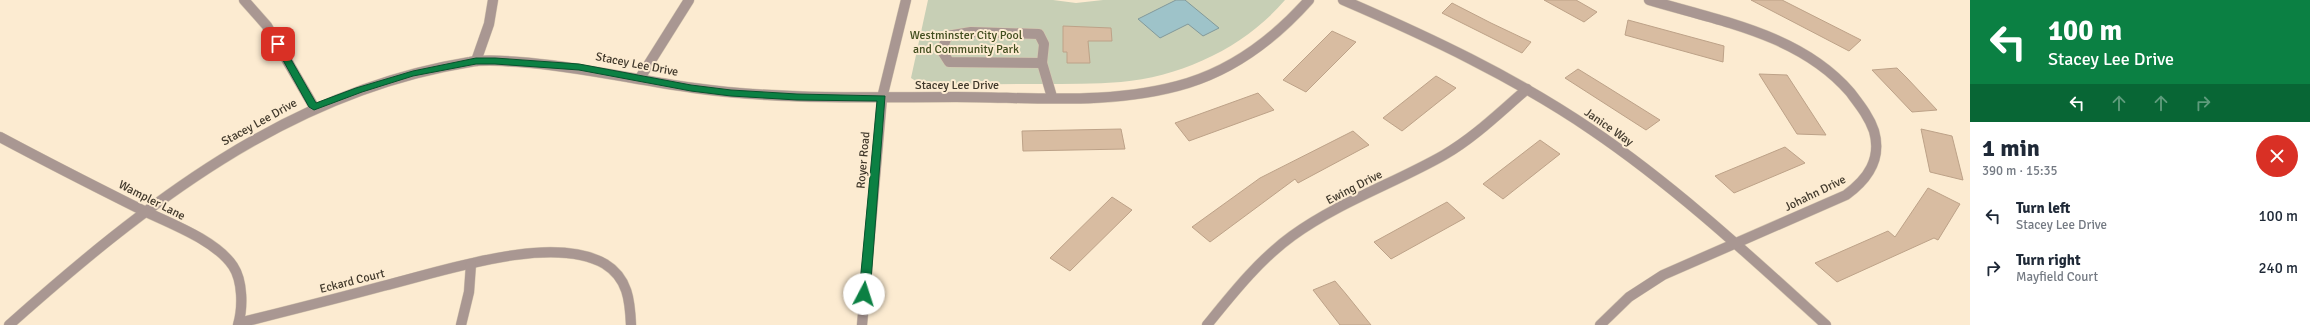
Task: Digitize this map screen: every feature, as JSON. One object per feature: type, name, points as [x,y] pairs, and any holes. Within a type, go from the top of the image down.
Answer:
[{"type":"street","points":[[244,0],[267,26],[314,107]]},
{"type":"street","points":[[476,61],[489,24],[493,0]]},
{"type":"street","points":[[640,78],[689,0]]},
{"type":"street","name":"Royer Road","points":[[862,325],[882,98],[906,0]]},
{"type":"street","name":"Stacey Lee Drive","points":[[9,325],[145,211],[238,148],[314,107],[386,81],[476,61],[554,64],[691,88],[769,96],[882,98],[1112,96],[1147,92],[1184,84],[1210,76],[1238,62],[1277,34],[1309,0]]},
{"type":"street","name":"Janice Way","points":[[1343,0],[1413,29],[1475,59],[1527,89],[1621,151],[1736,244],[1826,325]]},
{"type":"street","name":"Johahn Drive","points":[[1600,325],[1610,312],[1636,291],[1673,269],[1736,244],[1846,195],[1861,184],[1873,169],[1877,151],[1874,132],[1867,114],[1853,94],[1838,78],[1797,49],[1760,32],[1649,0]]},
{"type":"street","points":[[1042,63],[949,62],[942,52],[947,36],[971,32],[1039,34],[1044,38],[1045,44],[1042,63],[1052,97]]},
{"type":"street","name":"Ewing Drive","points":[[1207,325],[1251,274],[1293,235],[1322,218],[1446,154],[1476,133],[1527,89]]},
{"type":"street","name":"Wampler Lane","points":[[0,137],[203,242],[233,266],[241,295],[238,324]]},
{"type":"street","name":"Eckard Court","points":[[238,324],[471,264],[532,253],[581,255],[600,261],[618,273],[629,289],[633,310],[631,325]]},
{"type":"street","points":[[461,325],[469,292],[471,264]]},
{"type":"green space","name":"Westminster City Pool and Community Park","points":[[928,0],[1053,0],[1076,3],[1103,0],[1285,0],[1269,17],[1232,45],[1190,66],[1144,79],[1091,84],[922,85],[911,78]]},
{"type":"water","points":[[1176,0],[1185,0],[1219,28],[1203,36],[1188,24],[1160,38],[1138,19]]},
{"type":"building","points":[[1544,0],[1576,0],[1597,12],[1584,22]]},
{"type":"building","points":[[1751,0],[1782,0],[1861,40],[1849,51]]},
{"type":"building","points":[[1452,3],[1531,42],[1522,53],[1442,13]]},
{"type":"building","points":[[1628,20],[1724,46],[1723,62],[1625,35]]},
{"type":"building","points":[[1063,26],[1111,28],[1112,41],[1088,41],[1090,63],[1067,63],[1067,52],[1063,52]]},
{"type":"building","points":[[1332,31],[1356,42],[1306,92],[1283,80]]},
{"type":"building","points":[[1897,68],[1937,110],[1912,112],[1872,70]]},
{"type":"building","points":[[1578,69],[1660,120],[1646,130],[1565,78]]},
{"type":"building","points":[[1759,74],[1787,75],[1826,135],[1797,134]]},
{"type":"building","points":[[1436,76],[1456,88],[1402,131],[1383,118]]},
{"type":"building","points":[[1258,93],[1274,110],[1189,141],[1175,123]]},
{"type":"building","points":[[1121,129],[1125,149],[1023,151],[1022,131]]},
{"type":"building","points":[[1921,129],[1952,136],[1963,180],[1930,172]]},
{"type":"building","points":[[1353,131],[1369,145],[1298,183],[1295,179],[1210,242],[1192,227],[1260,178]]},
{"type":"building","points":[[1540,140],[1560,154],[1503,199],[1483,184]]},
{"type":"building","points":[[1785,147],[1805,163],[1734,193],[1715,176]]},
{"type":"building","points":[[1928,188],[1960,204],[1938,240],[1934,238],[1837,282],[1815,263],[1888,231],[1895,237]]},
{"type":"building","points":[[1112,197],[1132,210],[1070,271],[1050,258]]},
{"type":"building","points":[[1447,202],[1465,218],[1391,259],[1374,242]]},
{"type":"building","points":[[1335,281],[1371,325],[1340,325],[1313,290]]},
{"type":"route","points":[[278,44],[314,107],[379,83],[413,74],[476,61],[527,62],[579,67],[691,88],[731,93],[797,97],[882,98],[864,294]]}]
